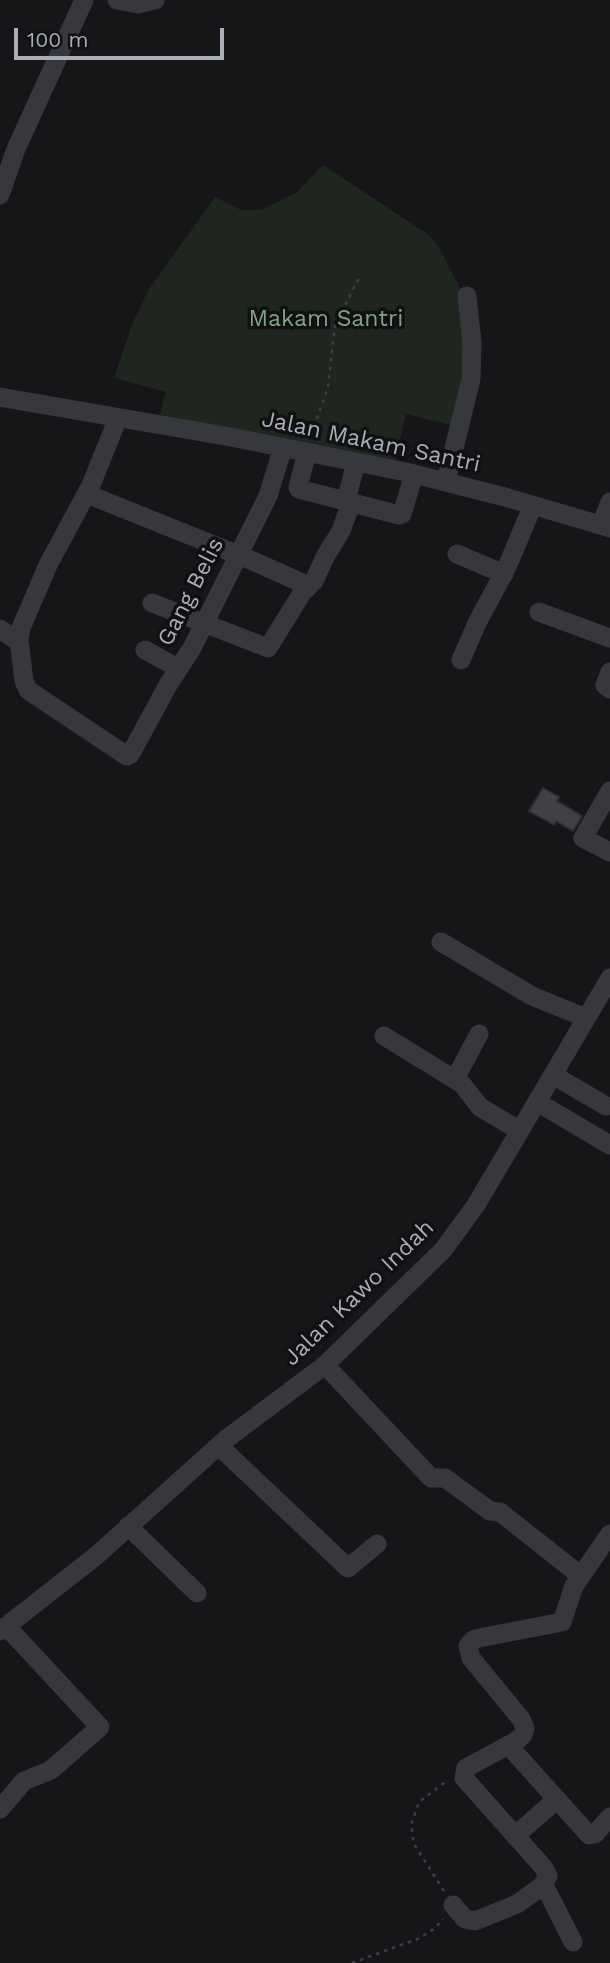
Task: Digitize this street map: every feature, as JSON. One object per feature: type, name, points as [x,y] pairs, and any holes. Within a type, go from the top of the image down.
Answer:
[{"type":"street","points":[[0,195],[16,149],[84,0]]},
{"type":"street","points":[[117,0],[138,4],[155,0]]},
{"type":"street","points":[[446,481],[471,379],[472,343],[467,296]]},
{"type":"street","name":"Jalan Makam Santri","points":[[0,397],[283,447],[414,474],[606,527]]},
{"type":"street","points":[[0,629],[19,642],[20,630],[48,565],[87,494],[118,418]]},
{"type":"street","name":"Gang Belis","points":[[19,642],[24,681],[30,692],[126,755],[131,754],[190,651],[270,491],[283,447]]},
{"type":"street","points":[[307,452],[299,489],[402,514],[414,474]]},
{"type":"street","points":[[152,603],[267,649],[314,581],[341,531],[356,462]]},
{"type":"street","points":[[87,494],[238,554],[309,586]]},
{"type":"street","points":[[606,527],[610,502]]},
{"type":"street","points":[[461,660],[477,623],[504,574],[533,505]]},
{"type":"street","points":[[457,554],[504,574]]},
{"type":"street","points":[[539,612],[610,638]]},
{"type":"street","points":[[145,650],[178,668]]},
{"type":"street","points":[[610,672],[605,685],[610,689]]},
{"type":"street","points":[[610,791],[583,838],[610,852]]},
{"type":"street","points":[[441,942],[527,993],[586,1018]]},
{"type":"street","name":"Jalan Kawo Indah","points":[[3,1629],[83,1566],[219,1446],[325,1365],[443,1250],[472,1211],[610,978]]},
{"type":"street","points":[[455,1079],[479,1034]]},
{"type":"street","points":[[384,1036],[455,1079],[468,1090],[480,1107],[520,1131]]},
{"type":"street","points":[[553,1076],[606,1106]]},
{"type":"street","points":[[569,1121],[585,1094]]},
{"type":"street","points":[[537,1102],[610,1145]]},
{"type":"street","points":[[325,1365],[431,1478],[445,1478],[490,1511],[500,1512],[581,1576]]},
{"type":"street","points":[[219,1446],[348,1568],[377,1544]]},
{"type":"street","points":[[128,1526],[197,1593]]},
{"type":"street","points":[[453,1905],[465,1919],[475,1921],[509,1908],[544,1885],[548,1878],[546,1871],[469,1786],[464,1776],[466,1768],[522,1736],[525,1730],[524,1724],[471,1658],[468,1646],[477,1639],[560,1624],[565,1618],[571,1592],[610,1534]]},
{"type":"street","points":[[0,1809],[24,1781],[51,1770],[97,1731],[99,1724],[3,1629]]},
{"type":"street","points":[[508,1745],[589,1835],[607,1827]]},
{"type":"street","points":[[515,1836],[557,1799]]},
{"type":"street","points":[[544,1885],[573,1942]]},
{"type":"path","points":[[307,452],[327,391],[335,325],[359,278]]},
{"type":"path","points":[[352,1963],[426,1935],[439,1924],[453,1905],[414,1844],[411,1825],[414,1810],[422,1797],[466,1768]]},
{"type":"green space","name":"Makam Santri","points":[[323,165],[429,235],[439,247],[461,290],[468,336],[456,426],[406,414],[394,464],[159,418],[166,392],[114,378],[133,322],[149,289],[215,197],[241,210],[261,210],[297,192]]},
{"type":"building","points":[[543,788],[559,797],[557,801],[582,816],[573,831],[556,821],[554,825],[529,811]]}]
